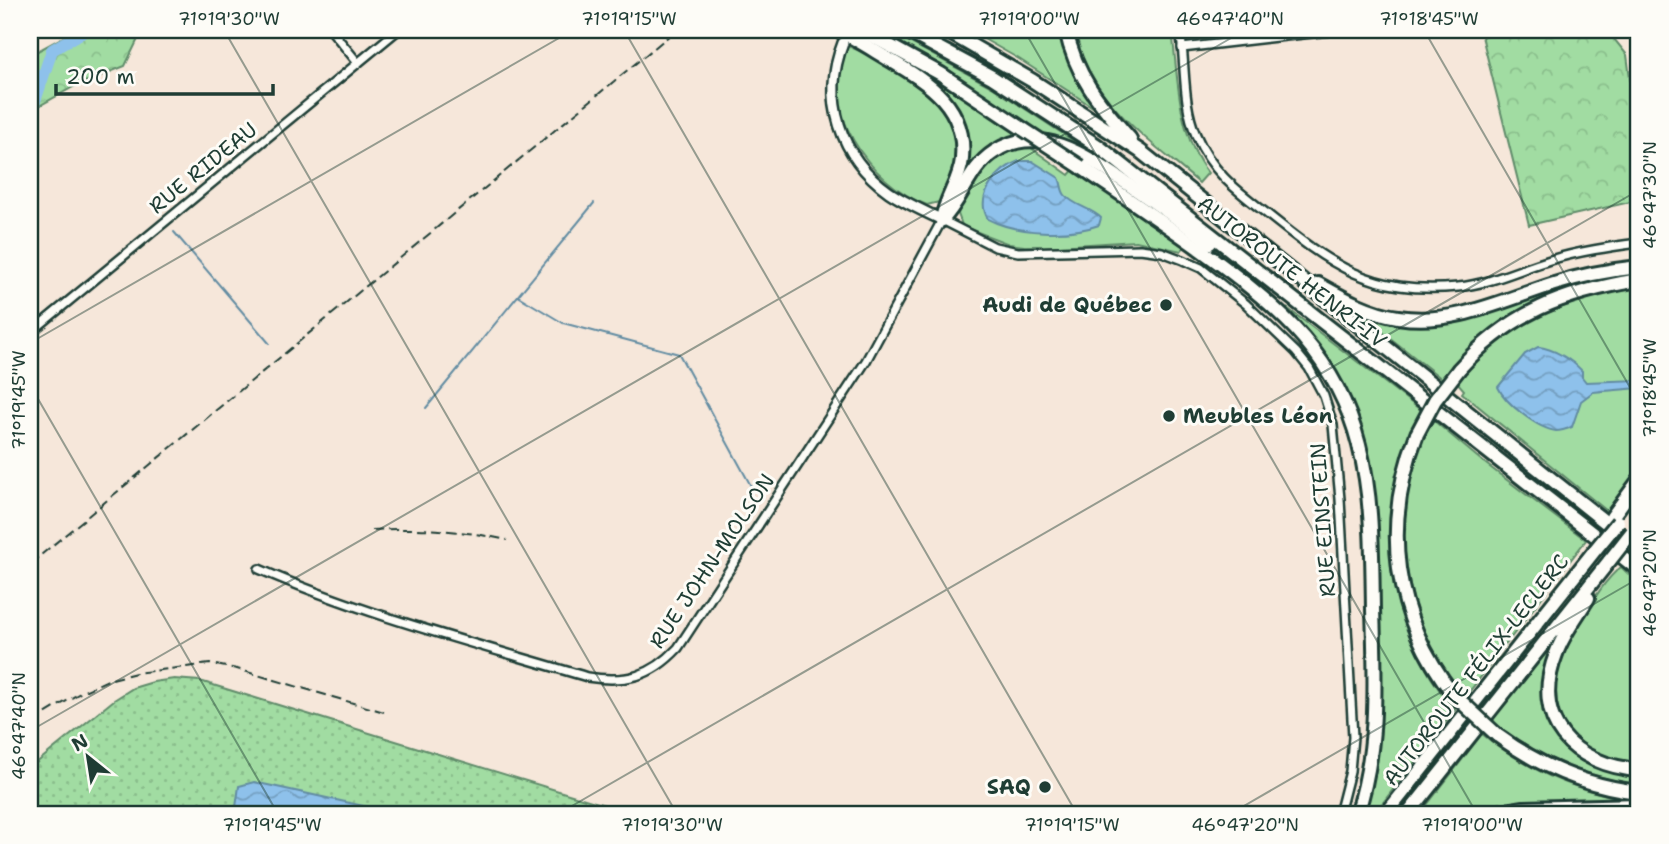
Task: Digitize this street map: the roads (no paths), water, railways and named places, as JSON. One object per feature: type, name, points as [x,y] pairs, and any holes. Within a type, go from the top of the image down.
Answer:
[{"type":"highway","points":[[838,30],[931,85],[950,107],[958,122],[962,157],[960,174],[944,205],[942,220]]},
{"type":"highway","points":[[862,30],[941,74],[1176,231],[1273,305],[1314,348],[1344,400],[1363,459],[1372,534],[1374,735],[1370,767],[1357,814]]},
{"type":"highway","name":"AUTOROUTE HENRI-IV","points":[[905,30],[992,77],[1098,146],[1637,570]]},
{"type":"highway","name":"AUTOROUTE HENRI-IV","points":[[945,30],[1034,81],[1140,151],[1639,549]]},
{"type":"highway","points":[[1066,30],[1073,59],[1090,91],[1140,151]]},
{"type":"highway","points":[[942,220],[952,210],[981,162],[995,151],[1014,142],[1029,140],[1060,145],[1087,157],[1166,210],[1292,307],[1405,385]]},
{"type":"highway","points":[[1286,267],[1366,309],[1416,319],[1464,314],[1569,279],[1639,267]]},
{"type":"highway","points":[[1639,280],[1580,292],[1542,306],[1504,328],[1480,347],[1459,369],[1436,400],[1418,435],[1404,473],[1396,529],[1399,569],[1416,633],[1433,665],[1454,695],[1496,735],[1556,771],[1599,785],[1639,792]]},
{"type":"highway","points":[[1615,519],[1639,480]]},
{"type":"highway","points":[[1615,519],[1639,495]]},
{"type":"highway","name":"AUTOROUTE FÉLIX-LECLERC","points":[[1386,814],[1615,519]]},
{"type":"highway","points":[[1636,527],[1608,562],[1556,653],[1549,680],[1548,701],[1561,734],[1572,745],[1603,763],[1639,770]]},
{"type":"highway","name":"AUTOROUTE FÉLIX-LECLERC","points":[[1408,814],[1608,562]]},
{"type":"highway","points":[[1487,814],[1524,808],[1639,805]]},
{"type":"street","points":[[331,30],[358,63]]},
{"type":"street","name":"RUE RIDEAU","points":[[30,333],[398,30]]},
{"type":"street","points":[[1180,30],[1194,131],[1216,171],[1309,248],[1342,269],[1388,284],[1425,289],[1462,286],[1579,252],[1639,243]]},
{"type":"street","points":[[1182,48],[1339,30]]},
{"type":"street","name":"RUE EINSTEIN","points":[[843,43],[833,79],[833,99],[842,132],[852,152],[874,180],[890,192],[995,247],[1018,252],[1140,249],[1162,252],[1183,260],[1201,268],[1246,304],[1289,344],[1309,368],[1324,396],[1333,425],[1340,499],[1353,737],[1350,771],[1339,814]]},
{"type":"street","name":"RUE JOHN-MOLSON","points":[[259,569],[342,601],[587,677],[628,679],[648,672],[663,663],[678,648],[866,361],[942,220]]},
{"type":"water","points":[[1019,161],[1032,161],[1059,178],[1065,195],[1101,218],[1099,225],[1073,231],[1043,232],[1013,228],[988,219],[984,201],[990,184],[1003,170]]},
{"type":"water","points":[[1538,347],[1556,352],[1573,363],[1582,371],[1586,382],[1639,380],[1639,388],[1593,392],[1581,401],[1572,427],[1558,431],[1540,426],[1515,407],[1498,387],[1525,354]]},
{"type":"water","points":[[254,782],[400,814],[235,814],[239,786]]},
{"type":"waterway","points":[[30,105],[34,104],[52,50],[86,30]]},
{"type":"waterway","points":[[426,408],[594,203]]},
{"type":"waterway","points":[[174,232],[269,343]]},
{"type":"waterway","points":[[518,296],[563,323],[679,354],[751,486],[760,490]]},
{"type":"railway","points":[[30,564],[676,30]]},
{"type":"railway","points":[[372,530],[440,530],[507,540]]},
{"type":"railway","points":[[33,721],[108,680],[136,673],[210,664],[237,669],[384,712]]},
{"type":"place","name":"Audi de Québec","points":[[1166,305]]},
{"type":"place","name":"Meubles Léon","points":[[1169,416]]},
{"type":"place","name":"SAQ","points":[[1045,787]]}]
